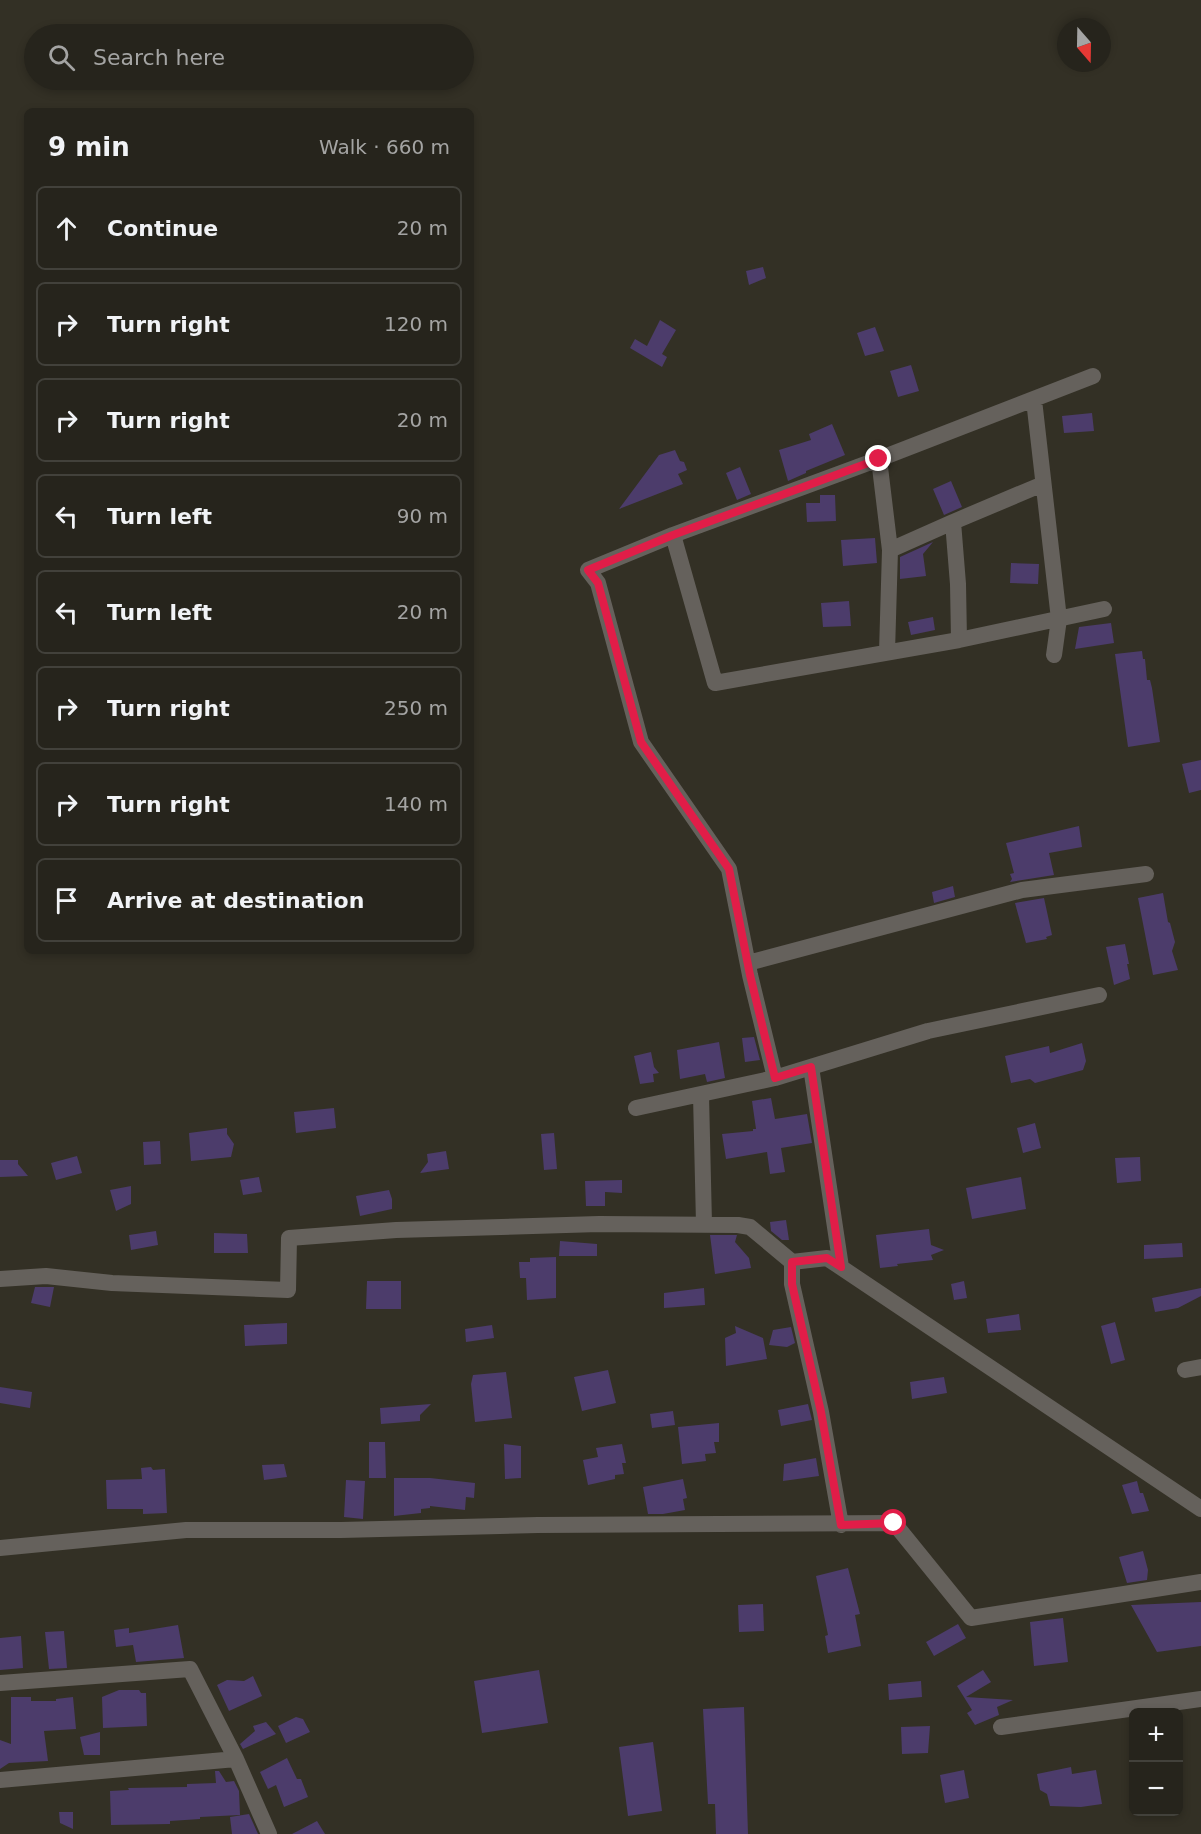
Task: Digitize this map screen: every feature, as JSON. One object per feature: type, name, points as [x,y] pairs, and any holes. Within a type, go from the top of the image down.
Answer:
[{"type":"street","points":[[775,1078],[729,869],[641,742],[598,583],[588,570],[673,535],[1094,376]]},
{"type":"street","points":[[1034,400],[1059,619],[1054,655]]},
{"type":"street","points":[[879,459],[890,550],[887,652]]},
{"type":"street","points":[[890,550],[1043,484]]},
{"type":"street","points":[[953,522],[958,584],[959,640]]},
{"type":"street","points":[[673,535],[715,683],[959,640],[1104,609]]},
{"type":"street","points":[[748,963],[1022,890],[1146,874]]},
{"type":"street","points":[[636,1108],[775,1078],[928,1031],[1099,995]]},
{"type":"street","points":[[811,1067],[841,1267]]},
{"type":"street","points":[[701,1095],[704,1224]]},
{"type":"street","points":[[0,1279],[46,1276],[112,1283],[288,1290],[289,1238],[396,1230],[599,1224],[704,1224],[750,1227],[792,1262],[827,1258],[1201,1509]]},
{"type":"street","points":[[792,1262],[792,1284],[821,1412],[841,1525]]},
{"type":"street","points":[[0,1548],[186,1530],[341,1530],[538,1524],[841,1525],[894,1523],[971,1618],[1201,1582]]},
{"type":"street","points":[[0,1683],[190,1669],[236,1759],[269,1834]]},
{"type":"street","points":[[1001,1727],[1201,1699]]},
{"type":"street","points":[[0,1780],[236,1759]]},
{"type":"building","points":[[763,267],[766,278],[749,285],[746,271]]},
{"type":"building","points":[[660,320],[676,330],[662,354],[667,357],[662,367],[630,348],[635,339],[647,346]]},
{"type":"building","points":[[875,327],[884,351],[865,356],[857,333]]},
{"type":"building","points":[[911,365],[919,391],[898,397],[890,371]]},
{"type":"building","points":[[1092,413],[1094,431],[1064,433],[1062,416]]},
{"type":"building","points":[[832,424],[845,455],[788,481],[779,450],[811,440],[809,434]]},
{"type":"building","points":[[675,450],[687,470],[678,474],[683,484],[619,509],[659,455]]},
{"type":"building","points":[[740,467],[751,494],[737,500],[726,473]]},
{"type":"building","points":[[951,481],[962,507],[944,515],[933,489]]},
{"type":"building","points":[[820,495],[835,495],[836,521],[807,522],[806,503],[820,503]]},
{"type":"building","points":[[875,538],[877,563],[843,566],[841,540]]},
{"type":"building","points":[[933,542],[923,554],[926,576],[900,579],[900,557]]},
{"type":"building","points":[[1011,563],[1039,564],[1038,584],[1010,583]]},
{"type":"building","points":[[849,601],[851,626],[823,627],[821,603]]},
{"type":"building","points":[[933,617],[935,630],[911,635],[908,622]]},
{"type":"building","points":[[1111,623],[1114,643],[1075,649],[1079,627]]},
{"type":"building","points":[[1142,651],[1147,680],[1150,680],[1152,688],[1160,742],[1128,747],[1115,654]]},
{"type":"building","points":[[1201,760],[1201,790],[1189,793],[1182,764]]},
{"type":"building","points":[[1079,826],[1082,847],[1049,853],[1054,875],[1010,882],[1012,879],[1010,874],[1014,873],[1006,843]]},
{"type":"building","points":[[953,886],[955,897],[934,903],[932,892]]},
{"type":"building","points":[[1163,893],[1168,922],[1175,942],[1172,951],[1178,970],[1153,975],[1138,898]]},
{"type":"building","points":[[1044,898],[1052,935],[1046,937],[1047,939],[1026,943],[1015,903]]},
{"type":"building","points":[[1125,944],[1130,979],[1114,985],[1106,947]]},
{"type":"building","points":[[754,1037],[760,1060],[745,1062],[742,1038]]},
{"type":"building","points":[[719,1042],[725,1078],[707,1082],[705,1074],[680,1079],[677,1050]]},
{"type":"building","points":[[1082,1043],[1086,1061],[1083,1070],[1035,1083],[1030,1079],[1011,1083],[1005,1056],[1049,1046],[1050,1053]]},
{"type":"building","points":[[651,1052],[654,1067],[659,1073],[653,1074],[654,1082],[640,1084],[634,1056]]},
{"type":"building","points":[[771,1098],[775,1119],[807,1114],[812,1143],[781,1148],[785,1172],[770,1174],[767,1152],[726,1159],[722,1134],[756,1129],[752,1101]]},
{"type":"building","points":[[334,1108],[336,1128],[296,1133],[294,1112]]},
{"type":"building","points":[[1035,1123],[1041,1148],[1023,1153],[1017,1128]]},
{"type":"building","points":[[227,1128],[227,1134],[234,1144],[231,1157],[191,1161],[189,1133]]},
{"type":"building","points":[[554,1133],[557,1169],[544,1170],[541,1134]]},
{"type":"building","points":[[160,1141],[161,1164],[144,1165],[143,1142]]},
{"type":"building","points":[[446,1151],[449,1169],[420,1173],[428,1162],[427,1154]]},
{"type":"building","points":[[77,1156],[82,1173],[56,1180],[51,1163]]},
{"type":"building","points":[[1140,1157],[1141,1181],[1117,1183],[1115,1158]]},
{"type":"building","points":[[0,1160],[18,1160],[18,1164],[28,1176],[0,1177]]},
{"type":"building","points":[[259,1177],[262,1192],[243,1195],[240,1180]]},
{"type":"building","points":[[1021,1177],[1026,1209],[972,1219],[966,1188]]},
{"type":"building","points":[[622,1180],[622,1193],[605,1192],[605,1206],[586,1206],[585,1181]]},
{"type":"building","points":[[131,1186],[131,1204],[116,1211],[110,1190]]},
{"type":"building","points":[[389,1190],[392,1209],[360,1216],[356,1196]]},
{"type":"building","points":[[786,1220],[789,1240],[782,1240],[771,1231],[770,1222]]},
{"type":"building","points":[[929,1229],[931,1245],[944,1250],[931,1255],[933,1260],[880,1268],[876,1235]]},
{"type":"building","points":[[156,1231],[158,1245],[131,1250],[129,1235]]},
{"type":"building","points":[[214,1233],[247,1234],[248,1253],[214,1253]]},
{"type":"building","points":[[710,1235],[737,1235],[735,1242],[749,1258],[751,1268],[715,1274]]},
{"type":"building","points":[[560,1241],[597,1244],[597,1256],[559,1256]]},
{"type":"building","points":[[1182,1243],[1183,1257],[1144,1259],[1144,1245]]},
{"type":"building","points":[[556,1257],[556,1298],[527,1300],[526,1278],[520,1278],[519,1262],[530,1262],[530,1258]]},
{"type":"building","points":[[367,1281],[401,1281],[401,1309],[366,1309]]},
{"type":"building","points":[[964,1281],[967,1298],[954,1300],[951,1284]]},
{"type":"building","points":[[35,1287],[54,1287],[50,1307],[31,1303]]},
{"type":"building","points":[[704,1288],[705,1305],[664,1308],[664,1293]]},
{"type":"building","points":[[1201,1288],[1201,1296],[1178,1308],[1155,1312],[1152,1298]]},
{"type":"building","points":[[1019,1314],[1021,1330],[988,1333],[986,1319]]},
{"type":"building","points":[[1115,1322],[1125,1360],[1111,1364],[1101,1326]]},
{"type":"building","points":[[287,1323],[287,1344],[245,1346],[244,1325]]},
{"type":"building","points":[[492,1325],[494,1338],[466,1342],[465,1329]]},
{"type":"building","points":[[735,1326],[763,1338],[767,1359],[726,1366],[725,1338],[736,1333]]},
{"type":"building","points":[[791,1327],[795,1343],[787,1347],[769,1345],[773,1330]]},
{"type":"building","points":[[608,1370],[616,1403],[582,1411],[574,1377]]},
{"type":"building","points":[[506,1372],[512,1418],[475,1422],[471,1384],[473,1375]]},
{"type":"building","points":[[944,1377],[947,1393],[912,1399],[910,1382]]},
{"type":"building","points":[[0,1387],[32,1392],[30,1408],[0,1403]]},
{"type":"building","points":[[431,1404],[420,1415],[420,1421],[381,1424],[380,1408]]},
{"type":"building","points":[[808,1404],[812,1420],[781,1426],[778,1410]]},
{"type":"building","points":[[673,1411],[675,1425],[652,1428],[650,1414]]},
{"type":"building","points":[[719,1423],[719,1442],[714,1442],[716,1453],[705,1454],[706,1461],[682,1464],[678,1427]]},
{"type":"building","points":[[369,1442],[385,1442],[386,1478],[369,1478]]},
{"type":"building","points":[[504,1444],[521,1446],[521,1478],[505,1479]]},
{"type":"building","points":[[622,1444],[626,1463],[622,1463],[624,1474],[615,1475],[615,1479],[588,1485],[583,1460],[598,1457],[596,1448]]},
{"type":"building","points":[[816,1458],[819,1476],[783,1481],[784,1464]]},
{"type":"building","points":[[284,1464],[287,1477],[264,1480],[262,1465]]},
{"type":"building","points":[[151,1467],[153,1470],[165,1469],[167,1513],[143,1514],[143,1509],[107,1509],[106,1480],[142,1479],[141,1468]]},
{"type":"building","points":[[394,1478],[430,1478],[475,1483],[474,1498],[466,1497],[465,1510],[430,1506],[430,1508],[421,1509],[421,1513],[394,1516]]},
{"type":"building","points":[[683,1479],[687,1498],[683,1499],[685,1510],[648,1514],[643,1487]]},
{"type":"building","points":[[346,1480],[365,1481],[363,1519],[344,1517]]},
{"type":"building","points":[[1137,1481],[1149,1511],[1132,1514],[1122,1485]]},
{"type":"building","points":[[1143,1551],[1148,1570],[1147,1580],[1127,1583],[1119,1557]]},
{"type":"building","points":[[848,1568],[860,1614],[855,1615],[861,1646],[828,1653],[825,1636],[828,1635],[816,1576]]},
{"type":"building","points":[[1201,1602],[1201,1646],[1157,1652],[1131,1605]]},
{"type":"building","points":[[763,1604],[764,1631],[739,1632],[738,1605]]},
{"type":"building","points":[[1063,1618],[1068,1662],[1034,1666],[1030,1622]]},
{"type":"building","points":[[958,1624],[966,1638],[934,1656],[926,1642]]},
{"type":"building","points":[[178,1625],[184,1658],[136,1662],[133,1645],[116,1647],[114,1630],[129,1628],[129,1633]]},
{"type":"building","points":[[64,1631],[67,1668],[49,1669],[45,1632]]},
{"type":"building","points":[[21,1636],[23,1668],[0,1670],[0,1638]]},
{"type":"building","points":[[539,1670],[548,1723],[482,1733],[474,1681]]},
{"type":"building","points":[[983,1670],[991,1682],[966,1697],[1013,1700],[997,1707],[999,1715],[975,1725],[967,1713],[972,1710],[957,1686]]},
{"type":"building","points":[[253,1676],[262,1696],[229,1711],[217,1685],[227,1680],[244,1681]]},
{"type":"building","points":[[921,1681],[922,1697],[889,1700],[888,1684]]},
{"type":"building","points":[[119,1690],[139,1690],[141,1693],[146,1693],[147,1726],[103,1728],[102,1697]]},
{"type":"building","points":[[11,1697],[31,1697],[31,1701],[56,1701],[56,1699],[73,1697],[76,1729],[44,1731],[48,1761],[9,1763],[0,1769],[0,1740],[11,1744]]},
{"type":"building","points":[[744,1707],[748,1834],[716,1834],[715,1804],[708,1804],[703,1709]]},
{"type":"building","points":[[296,1717],[303,1719],[310,1732],[286,1743],[278,1726]]},
{"type":"building","points":[[266,1722],[276,1734],[243,1749],[240,1744],[255,1731],[253,1726]]},
{"type":"building","points":[[930,1726],[928,1753],[902,1754],[901,1727]]},
{"type":"building","points":[[100,1732],[100,1755],[84,1755],[80,1737]]},
{"type":"building","points":[[653,1742],[662,1811],[628,1816],[619,1747]]},
{"type":"building","points":[[287,1758],[297,1779],[301,1779],[308,1797],[284,1807],[276,1785],[268,1789],[260,1772]]},
{"type":"building","points":[[1071,1767],[1072,1774],[1096,1770],[1102,1804],[1081,1807],[1050,1806],[1047,1794],[1040,1790],[1037,1774]]},
{"type":"building","points":[[964,1770],[969,1798],[945,1803],[940,1775]]},
{"type":"building","points":[[215,1771],[219,1771],[226,1782],[234,1781],[239,1791],[240,1815],[200,1817],[200,1819],[170,1821],[170,1824],[111,1825],[110,1791],[129,1790],[128,1788],[187,1787],[187,1784],[216,1783]]},
{"type":"building","points":[[59,1812],[73,1812],[73,1829],[60,1823]]},
{"type":"building","points":[[249,1814],[258,1834],[232,1834],[230,1817]]},
{"type":"building","points":[[317,1821],[325,1834],[292,1834]]},
{"type":"route","points":[[879,459],[673,535],[588,570],[598,583],[641,742],[729,869],[750,975],[775,1078],[811,1067],[841,1267],[827,1258],[792,1262],[792,1284],[821,1412],[841,1525],[894,1523]]}]
